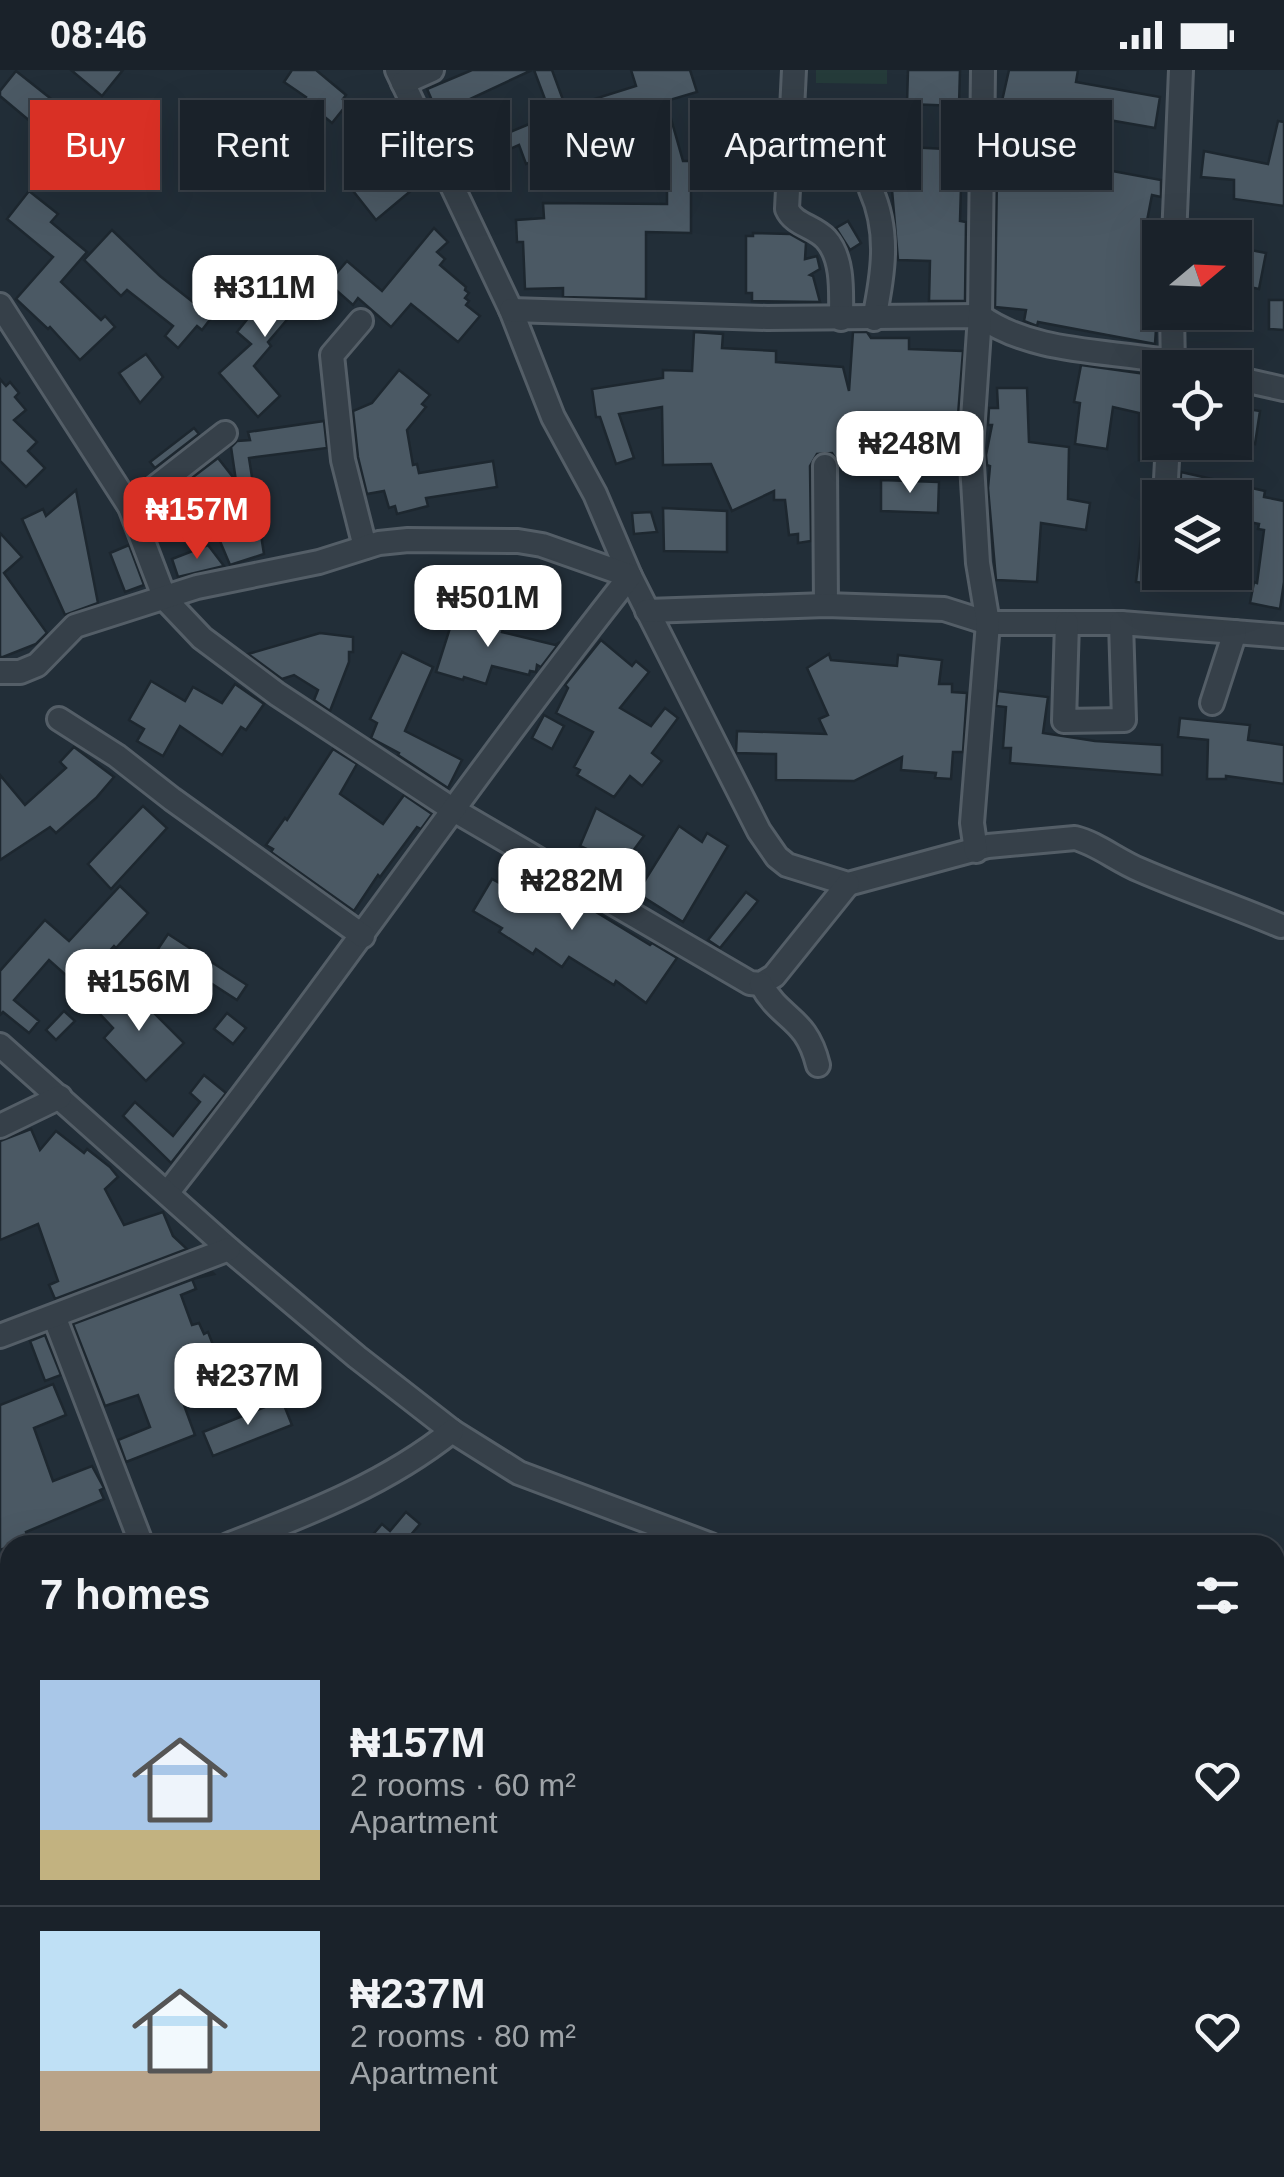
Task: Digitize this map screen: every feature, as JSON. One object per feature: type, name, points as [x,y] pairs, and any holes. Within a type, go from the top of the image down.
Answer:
[{"type":"street","points":[[432,70],[400,77],[511,310],[554,417],[630,576],[776,858],[800,872],[848,884],[988,846],[1075,838],[1088,841],[1111,857],[1281,926]]},
{"type":"street","points":[[794,70],[787,210],[791,218],[826,239],[840,279],[841,319]]},
{"type":"street","points":[[976,851],[972,824],[988,623],[978,563],[971,448],[980,316],[983,70]]},
{"type":"street","points":[[1175,220],[1181,70]]},
{"type":"street","points":[[871,190],[884,228],[882,283],[874,320]]},
{"type":"street","points":[[0,305],[130,507],[166,599],[202,638],[278,694],[452,809],[750,983],[761,984],[780,970],[848,884]]},
{"type":"street","points":[[511,310],[874,320],[980,316],[999,330],[1142,358]]},
{"type":"street","points":[[362,321],[332,355],[344,460],[365,548]]},
{"type":"street","points":[[1252,381],[1284,388]]},
{"type":"street","points":[[130,507],[226,434]]},
{"type":"street","points":[[825,466],[826,606]]},
{"type":"street","points":[[0,672],[30,669],[75,626],[197,588],[408,540],[518,540],[630,576]]},
{"type":"street","points":[[168,1192],[273,1058],[452,809],[630,576]]},
{"type":"street","points":[[648,611],[826,606],[944,609],[988,623],[1121,622],[1284,636]]},
{"type":"street","points":[[1066,622],[1064,721],[1124,720],[1121,622]]},
{"type":"street","points":[[1212,703],[1235,632]]},
{"type":"street","points":[[60,719],[117,756],[172,800],[363,936]]},
{"type":"street","points":[[761,984],[769,1000],[807,1034],[818,1065]]},
{"type":"street","points":[[0,1045],[229,1249],[452,1431],[518,1473],[684,1535]]},
{"type":"street","points":[[0,1126],[60,1098]]},
{"type":"street","points":[[0,1336],[229,1249]]},
{"type":"street","points":[[54,1316],[138,1535]]},
{"type":"street","points":[[253,1535],[346,1497],[415,1458],[452,1431]]},
{"type":"green space","points":[[816,70],[887,70],[887,84],[816,83]]},
{"type":"building","points":[[71,70],[123,70],[102,96]]},
{"type":"building","points":[[292,70],[316,70],[346,95],[344,108],[332,123],[324,116],[324,100],[304,100],[306,97],[284,82]]},
{"type":"building","points":[[472,70],[532,70],[468,100],[432,100],[427,89]]},
{"type":"building","points":[[534,70],[552,70],[563,100],[545,100]]},
{"type":"building","points":[[631,70],[690,70],[697,92],[669,100],[591,100],[636,86]]},
{"type":"building","points":[[908,70],[960,70],[959,100],[941,100],[941,105],[907,100]]},
{"type":"building","points":[[1009,70],[1078,70],[1076,82],[1160,97],[1155,128],[1112,121],[1112,100],[1002,100]]},
{"type":"building","points":[[16,71],[50,98],[30,100],[30,121],[0,96]]},
{"type":"building","points":[[670,115],[683,161],[690,161],[691,233],[646,232],[646,299],[563,297],[563,288],[525,289],[523,242],[517,242],[516,220],[544,218],[543,203],[667,204]]},
{"type":"building","points":[[1278,121],[1284,122],[1284,206],[1234,199],[1234,180],[1201,177],[1204,151],[1268,164]]},
{"type":"building","points":[[530,124],[530,163],[526,164],[519,145],[510,149],[510,132]]},
{"type":"building","points":[[921,148],[941,149],[941,190],[961,190],[960,221],[966,222],[965,301],[929,301],[930,261],[898,260],[892,190],[921,190]]},
{"type":"building","points":[[1112,171],[1161,180],[1161,197],[1152,195],[1147,220],[1142,220],[1142,330],[1156,330],[1155,344],[1038,322],[1037,326],[1024,321],[1026,310],[995,307],[997,190],[1112,190]]},
{"type":"building","points":[[352,190],[412,190],[376,220]]},
{"type":"building","points":[[29,191],[58,214],[51,222],[87,252],[61,282],[101,320],[105,316],[115,327],[80,360],[50,327],[16,299],[53,257],[7,219]]},
{"type":"building","points":[[848,221],[861,243],[850,250],[836,228]]},
{"type":"building","points":[[434,228],[448,242],[437,252],[445,259],[440,265],[466,287],[466,305],[480,316],[458,342],[411,304],[391,327],[358,298],[353,305],[328,283],[347,261],[382,291]]},
{"type":"building","points":[[112,230],[160,276],[212,317],[202,330],[197,326],[178,348],[165,336],[173,326],[127,290],[121,296],[84,260]]},
{"type":"building","points":[[790,234],[806,243],[805,259],[817,256],[820,269],[810,275],[820,302],[752,301],[752,293],[746,293],[746,236]]},
{"type":"building","points":[[1252,250],[1266,253],[1259,289],[1252,288]]},
{"type":"building","points":[[290,266],[315,287],[268,342],[271,346],[254,366],[280,396],[258,417],[219,373],[251,344],[237,332]]},
{"type":"building","points":[[1269,300],[1284,300],[1284,330],[1269,329]]},
{"type":"building","points":[[694,332],[723,334],[722,348],[776,351],[776,362],[843,367],[849,391],[853,332],[867,332],[871,338],[909,338],[909,349],[963,351],[957,428],[928,427],[928,422],[877,420],[876,467],[840,466],[832,453],[817,454],[810,466],[811,541],[798,543],[798,534],[789,535],[785,500],[774,500],[774,491],[732,511],[711,464],[663,465],[662,407],[619,414],[634,458],[616,464],[600,417],[596,417],[592,389],[663,378],[663,370],[692,371]]},
{"type":"building","points":[[146,354],[163,377],[140,403],[119,373]]},
{"type":"building","points":[[1081,365],[1142,373],[1142,460],[1139,413],[1113,407],[1107,449],[1075,444],[1080,403],[1074,402]]},
{"type":"building","points":[[399,370],[430,395],[422,404],[426,407],[407,430],[413,465],[417,464],[419,473],[493,461],[497,487],[426,498],[428,506],[397,514],[395,506],[389,508],[384,491],[367,494],[353,411],[372,403]]},
{"type":"building","points":[[0,379],[6,386],[10,382],[19,393],[15,397],[26,410],[14,420],[37,442],[28,451],[45,468],[26,487],[0,461]]},
{"type":"building","points":[[997,388],[1027,388],[1029,442],[1069,447],[1068,499],[1090,503],[1086,530],[1041,523],[1037,582],[996,580],[988,488],[990,466],[986,455],[992,425],[988,425],[989,408],[998,408]]},
{"type":"building","points":[[1252,410],[1260,411],[1255,444],[1252,444]]},
{"type":"building","points":[[324,421],[327,448],[249,458],[264,554],[230,565],[193,477],[218,458],[236,481],[231,447],[237,441],[250,440],[248,432]]},
{"type":"building","points":[[194,428],[199,434],[155,468],[150,462]]},
{"type":"building","points":[[1181,472],[1216,480],[1181,480]]},
{"type":"building","points":[[881,480],[939,482],[938,513],[881,511]]},
{"type":"building","points":[[1252,488],[1265,491],[1264,497],[1284,501],[1280,609],[1250,603],[1254,582],[1257,583],[1264,530],[1258,529],[1259,524],[1252,523]]},
{"type":"building","points":[[76,490],[98,603],[65,615],[22,519],[43,509],[46,516]]},
{"type":"building","points":[[663,508],[727,511],[727,552],[664,551]]},
{"type":"building","points":[[651,512],[657,532],[634,534],[632,513]]},
{"type":"building","points":[[1142,530],[1142,583],[1136,582]]},
{"type":"building","points":[[0,533],[22,557],[4,573],[47,633],[36,644],[3,657],[0,657]]},
{"type":"building","points":[[129,545],[144,585],[125,592],[110,553]]},
{"type":"building","points":[[208,545],[224,566],[178,577],[172,559]]},
{"type":"building","points":[[456,609],[504,626],[502,632],[555,645],[560,642],[541,667],[537,665],[536,672],[530,671],[529,675],[492,666],[486,684],[436,672]]},
{"type":"building","points":[[320,633],[353,637],[353,652],[349,652],[349,662],[330,711],[314,700],[318,690],[294,675],[282,679],[248,654]]},
{"type":"building","points":[[601,640],[632,666],[636,661],[649,672],[620,708],[651,726],[665,708],[678,718],[652,753],[662,761],[642,786],[630,776],[614,797],[577,775],[580,770],[574,767],[593,732],[556,713],[568,688],[565,685]]},
{"type":"building","points":[[402,652],[433,667],[405,731],[462,760],[448,788],[371,738],[377,723],[370,719]]},
{"type":"building","points":[[829,654],[831,660],[897,666],[898,655],[942,660],[939,684],[952,684],[952,692],[967,693],[963,752],[953,752],[951,779],[935,778],[936,773],[901,770],[902,757],[854,781],[776,780],[776,754],[736,753],[737,731],[826,734],[819,719],[828,715],[807,668]]},
{"type":"building","points":[[151,681],[185,701],[193,687],[222,703],[235,684],[264,704],[246,730],[241,727],[222,755],[180,726],[163,756],[137,741],[144,729],[129,720]]},
{"type":"building","points":[[998,691],[1048,697],[1043,733],[1162,745],[1162,775],[1010,763],[1011,748],[1003,748],[1006,707],[996,706]]},
{"type":"building","points":[[544,715],[564,726],[552,749],[532,738]]},
{"type":"building","points":[[1180,718],[1250,725],[1248,740],[1284,745],[1284,784],[1226,776],[1207,779],[1208,740],[1178,737]]},
{"type":"building","points":[[74,747],[114,777],[56,833],[50,827],[0,860],[0,775],[25,805],[66,768],[60,762]]},
{"type":"building","points":[[333,749],[357,764],[340,794],[383,824],[404,795],[432,814],[378,875],[354,911],[266,845]]},
{"type":"building","points":[[143,806],[167,828],[111,889],[88,864]]},
{"type":"building","points":[[596,808],[644,836],[613,878],[583,860],[589,850],[580,846]]},
{"type":"building","points":[[679,826],[702,842],[707,833],[728,846],[683,922],[637,893]]},
{"type":"building","points":[[519,865],[677,958],[646,1003],[616,981],[614,985],[569,957],[562,967],[536,949],[533,954],[499,932],[502,928],[473,911],[492,879],[505,886]]},
{"type":"building","points":[[120,886],[148,913],[116,948],[78,986],[49,960],[14,1000],[39,1021],[29,1033],[3,1012],[0,1015],[0,971],[45,920],[69,941]]},
{"type":"building","points":[[746,892],[758,901],[720,948],[708,940]]},
{"type":"building","points":[[168,934],[247,985],[237,1000],[158,949]]},
{"type":"building","points":[[127,986],[184,1043],[146,1081],[104,1038],[113,1028],[98,1012]]},
{"type":"building","points":[[64,1011],[75,1021],[56,1040],[46,1030]]},
{"type":"building","points":[[227,1013],[246,1028],[233,1044],[214,1029]]},
{"type":"building","points":[[204,1075],[226,1093],[171,1163],[123,1116],[135,1102],[173,1136],[200,1102],[190,1093]]},
{"type":"building","points":[[31,1129],[40,1150],[56,1131],[110,1167],[118,1177],[105,1189],[124,1225],[163,1212],[173,1236],[187,1249],[55,1299],[49,1285],[58,1281],[38,1224],[0,1240],[0,1141]]},
{"type":"building","points":[[192,1279],[196,1289],[181,1295],[192,1325],[199,1323],[204,1334],[208,1332],[215,1350],[210,1352],[214,1362],[178,1376],[195,1435],[126,1462],[118,1440],[150,1427],[138,1395],[105,1406],[73,1324]]},
{"type":"building","points":[[45,1335],[61,1375],[45,1381],[30,1341]]},
{"type":"building","points":[[53,1384],[66,1415],[34,1428],[53,1481],[92,1466],[104,1488],[100,1490],[104,1499],[26,1532],[27,1535],[0,1535],[0,1405]]},
{"type":"building","points":[[282,1400],[292,1425],[213,1456],[203,1432]]},
{"type":"building","points":[[406,1512],[420,1524],[411,1535],[373,1535],[382,1524],[390,1531]]}]
